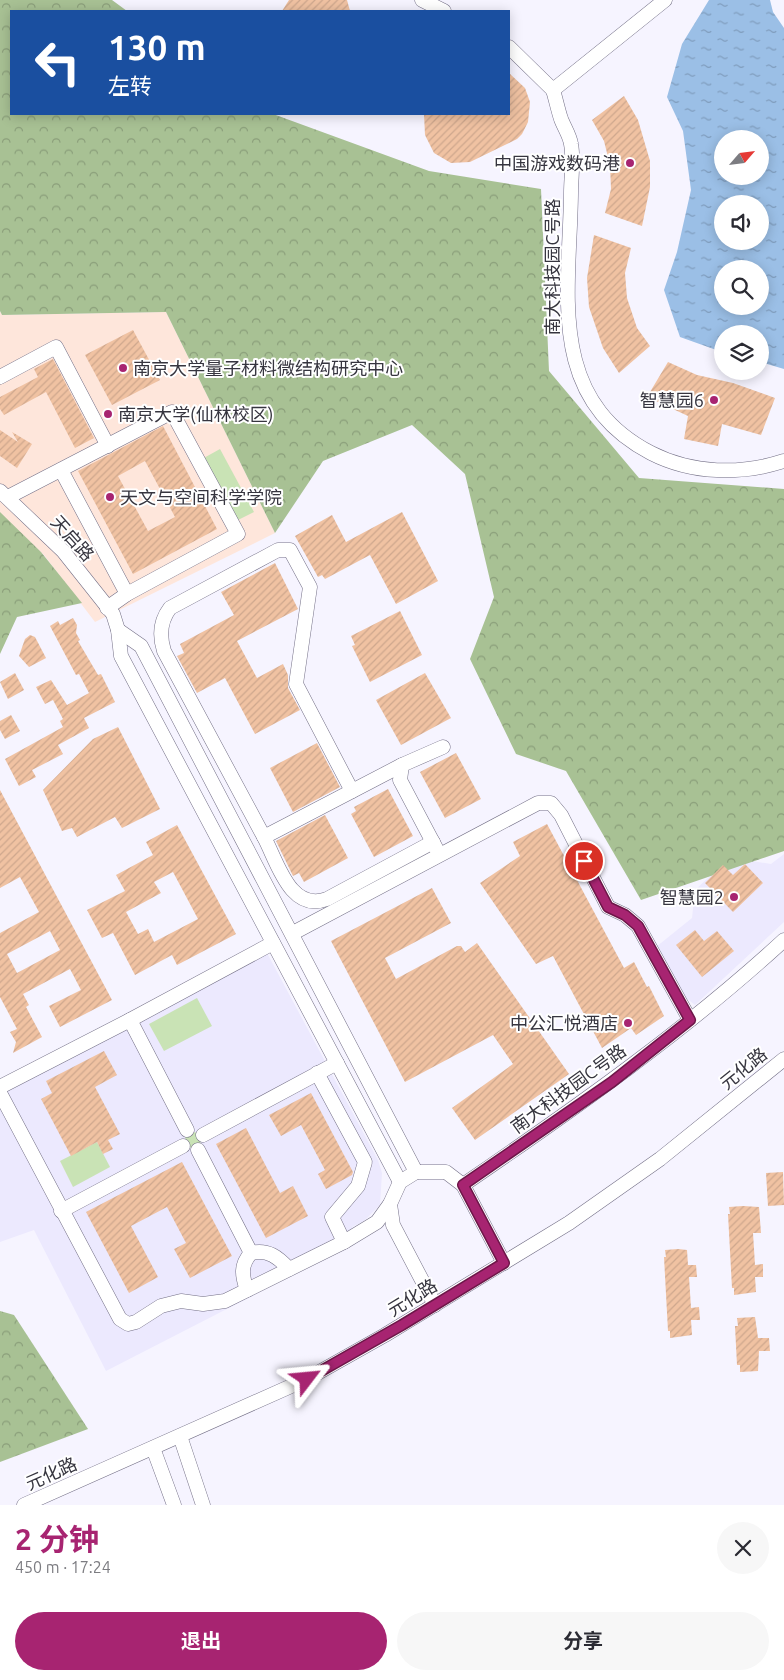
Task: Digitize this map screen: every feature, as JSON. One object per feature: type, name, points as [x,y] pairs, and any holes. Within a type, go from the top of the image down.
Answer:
[{"type":"street","points":[[422,0],[442,10]]},
{"type":"street","points":[[510,48],[553,90],[665,0]]},
{"type":"street","name":"南大科技园C号路","points":[[553,90],[571,144],[568,278],[569,339],[577,368],[590,396],[609,421],[626,437],[645,450],[672,462],[717,470],[748,468],[784,461]]},
{"type":"street","points":[[0,377],[56,347],[108,446]]},
{"type":"street","points":[[4,494],[61,470],[172,412],[238,534],[127,594],[110,611]]},
{"type":"street","points":[[61,470],[127,594]]},
{"type":"street","name":"天启路","points":[[4,494],[63,551],[110,611],[118,630],[121,656],[400,1182]]},
{"type":"street","points":[[352,791],[296,684],[310,587],[290,550],[278,550],[170,608],[163,619],[160,634],[164,651],[292,891],[300,898],[310,902],[326,899],[433,842]]},
{"type":"street","points":[[118,630],[140,646],[293,933],[416,1172]]},
{"type":"street","points":[[264,837],[402,765],[443,747]]},
{"type":"street","points":[[402,765],[400,780],[440,855]]},
{"type":"street","points":[[293,933],[538,803],[551,803],[561,815],[608,907],[625,915],[638,926],[690,1020]]},
{"type":"street","name":"南大科技园C号路","points":[[463,1185],[612,1082],[750,971],[784,940]]},
{"type":"street","points":[[0,1086],[130,1020],[273,943]]},
{"type":"street","points":[[130,1020],[187,1130]]},
{"type":"street","name":"元化路","points":[[24,1505],[307,1379],[436,1305],[569,1223],[660,1159],[784,1059]]},
{"type":"street","points":[[203,1134],[336,1063]]},
{"type":"street","points":[[317,1074],[365,1162],[358,1186],[332,1217],[344,1242]]},
{"type":"street","points":[[0,1093],[120,1319],[128,1324],[136,1322],[161,1306],[181,1302],[203,1304],[225,1301],[344,1242],[376,1222],[390,1204],[400,1182],[416,1172],[446,1172],[463,1185],[504,1263]]},
{"type":"street","points":[[194,1128],[203,1134],[203,1145],[198,1150],[191,1152],[183,1146],[182,1135],[187,1130],[194,1128]]},
{"type":"street","points":[[61,1211],[183,1146]]},
{"type":"street","points":[[198,1150],[251,1253]]},
{"type":"street","points":[[390,1204],[393,1225],[436,1305]]},
{"type":"street","points":[[247,1290],[242,1272],[243,1265],[251,1253],[259,1251],[275,1255],[289,1269]]},
{"type":"street","points":[[180,1436],[203,1505]]},
{"type":"street","points":[[153,1448],[174,1505]]},
{"type":"shaded area","name":"南京大学(仙林校区)","points":[[0,311],[2,315],[166,312],[275,533],[95,622],[44,555],[0,513]]},
{"type":"shaded area","points":[[784,854],[784,922],[695,1005],[680,993],[656,947],[692,918],[695,890],[723,864],[746,860],[771,864]]},
{"type":"shaded area","points":[[267,953],[378,1160],[382,1173],[380,1205],[364,1221],[352,1227],[359,1241],[106,1371],[34,1230],[0,1242],[0,1095]]},
{"type":"green space","points":[[0,0],[112,0],[126,10],[10,10],[10,115],[276,115],[429,171],[541,189],[549,371],[639,478],[784,489],[784,851],[641,900],[566,771],[516,754],[470,659],[494,597],[465,474],[412,425],[323,461],[275,533],[166,312],[2,315],[0,311]]},
{"type":"green space","points":[[220,449],[254,512],[236,521],[202,459]]},
{"type":"green space","points":[[0,512],[41,552],[82,603],[17,617],[0,654]]},
{"type":"green space","points":[[197,998],[212,1026],[164,1051],[149,1024]]},
{"type":"green space","points":[[193,1132],[199,1134],[201,1140],[199,1146],[193,1148],[187,1146],[185,1140],[187,1134]]},
{"type":"green space","points":[[97,1142],[110,1167],[73,1187],[60,1161]]},
{"type":"green space","points":[[0,1311],[14,1315],[88,1429],[0,1462]]},
{"type":"water","points":[[709,0],[770,0],[773,12],[784,28],[784,369],[769,365],[769,325],[714,325],[714,349],[680,337],[664,290],[677,252],[691,190],[683,131],[667,97],[682,44]]},
{"type":"building","points":[[289,0],[347,0],[350,10],[283,10]]},
{"type":"building","points":[[510,74],[525,88],[530,102],[528,122],[522,134],[517,139],[470,162],[451,163],[434,153],[425,135],[424,115],[510,115]]},
{"type":"building","name":"中国游戏数码港","points":[[624,96],[638,120],[650,161],[650,187],[642,226],[605,213],[611,189],[610,165],[604,141],[592,120]]},
{"type":"building","points":[[594,235],[631,248],[625,273],[627,298],[637,328],[650,346],[619,373],[603,348],[589,307],[587,278]]},
{"type":"building","name":"南京大学量子材料微结构研究中心","points":[[133,330],[160,380],[112,405],[85,355]]},
{"type":"building","points":[[53,359],[94,438],[75,448],[46,392],[4,415],[0,409],[0,397],[38,377],[34,369]]},
{"type":"building","name":"智慧园6","points":[[668,362],[697,375],[733,383],[775,398],[761,435],[722,424],[718,446],[684,439],[688,416],[647,397]]},
{"type":"building","name":"天文与空间科学学院","points":[[163,426],[217,529],[133,574],[78,471]],"holes":[[[145,461],[175,517],[148,531],[118,476]]]},
{"type":"building","points":[[0,430],[18,442],[12,432],[32,444],[17,468],[0,456]]},
{"type":"building","points":[[402,512],[438,581],[396,604],[370,555],[325,579],[322,575],[318,577],[295,536],[332,515],[346,542]]},
{"type":"building","points":[[275,563],[298,609],[237,641],[257,678],[283,664],[288,675],[288,688],[300,710],[255,734],[225,678],[197,693],[177,656],[184,653],[180,644],[234,615],[221,592]]},
{"type":"building","points":[[400,611],[422,655],[370,682],[352,646],[355,645],[351,636]]},
{"type":"building","points":[[73,618],[77,625],[76,633],[80,640],[78,641],[98,675],[101,674],[115,702],[84,718],[89,728],[58,745],[63,754],[32,770],[36,777],[19,786],[5,759],[63,727],[60,721],[63,719],[53,700],[45,704],[36,687],[51,680],[67,705],[89,693],[79,674],[76,675],[50,626],[58,621],[60,625]]},
{"type":"building","points":[[30,635],[35,637],[46,658],[29,667],[19,656],[25,639]]},
{"type":"building","points":[[15,673],[24,690],[8,699],[0,682]]},
{"type":"building","points":[[425,673],[451,718],[401,745],[376,700]]},
{"type":"building","points":[[11,715],[20,731],[5,739],[0,730],[0,721]]},
{"type":"building","points":[[118,727],[160,809],[122,828],[115,817],[77,837],[72,828],[62,831],[43,790],[93,739]]},
{"type":"building","points":[[317,743],[340,787],[293,812],[270,768]]},
{"type":"building","points":[[456,753],[481,799],[445,818],[420,772]]},
{"type":"building","points":[[388,789],[413,836],[374,857],[351,814],[356,811],[354,807]]},
{"type":"building","points":[[0,790],[112,1000],[60,1027],[49,1006],[81,990],[70,969],[23,994],[29,1005],[26,1007],[42,1037],[13,1053],[16,1042],[10,1032],[17,1029],[0,997],[0,933],[39,912],[20,877],[0,888]],"holes":[[[50,931],[60,950],[17,973],[7,954]]]},
{"type":"building","points":[[325,815],[348,858],[304,882],[299,873],[293,876],[276,841]]},
{"type":"building","points":[[547,824],[624,968],[634,962],[664,1016],[636,1035],[631,1028],[602,1048],[553,956],[536,964],[480,883],[520,856],[513,842]]},
{"type":"building","points":[[177,825],[236,934],[177,965],[172,955],[135,975],[113,933],[102,938],[87,910],[125,891],[116,875],[153,855],[146,842]],"holes":[[[173,872],[198,919],[154,942],[148,929],[138,934],[126,912],[161,893],[154,882]]]},
{"type":"building","name":"智慧园2","points":[[745,864],[763,883],[733,912],[705,883],[723,865],[733,875]]},
{"type":"building","points":[[432,888],[451,923],[385,958],[396,979],[457,946],[461,946],[465,952],[477,943],[569,1074],[475,1140],[452,1108],[513,1064],[493,1035],[405,1082],[331,941]]},
{"type":"building","points":[[695,930],[704,941],[717,931],[734,951],[702,977],[676,945]]},
{"type":"building","points":[[104,1051],[117,1075],[95,1087],[120,1134],[108,1140],[113,1149],[103,1154],[97,1142],[71,1156],[41,1099],[52,1093],[46,1081]]},
{"type":"building","points":[[311,1093],[353,1172],[352,1175],[326,1189],[318,1174],[325,1170],[301,1125],[281,1136],[269,1115]]},
{"type":"building","points":[[246,1128],[280,1193],[293,1186],[308,1216],[266,1238],[216,1144]]},
{"type":"building","points":[[182,1162],[232,1256],[190,1278],[174,1249],[186,1243],[167,1207],[131,1226],[158,1277],[129,1293],[86,1212]]},
{"type":"building","points":[[783,1172],[784,1205],[768,1206],[766,1173]]},
{"type":"building","points":[[729,1207],[759,1207],[761,1233],[753,1233],[755,1265],[763,1264],[763,1277],[755,1277],[756,1292],[734,1295],[728,1214],[730,1214]]},
{"type":"building","points":[[665,1250],[687,1250],[688,1265],[696,1265],[697,1277],[689,1277],[691,1308],[699,1307],[700,1320],[691,1320],[692,1335],[670,1338],[664,1257],[666,1257]]},
{"type":"building","points":[[755,1317],[758,1338],[769,1338],[770,1351],[759,1351],[758,1371],[740,1372],[740,1365],[737,1365],[735,1326],[738,1326],[737,1318]]},
{"type":"place","name":"中国游戏数码港","points":[[630,163]]},
{"type":"place","name":"南京大学量子材料微结构研究中心","points":[[123,368]]},
{"type":"place","name":"智慧园6","points":[[714,400]]},
{"type":"place","name":"南京大学(仙林校区)","points":[[108,414]]},
{"type":"place","name":"天文与空间科学学院","points":[[110,497]]},
{"type":"place","name":"智慧园2","points":[[734,897]]},
{"type":"place","name":"中公汇悦酒店","points":[[628,1023]]},
{"type":"route","points":[[307,1379],[436,1305],[504,1263],[463,1185],[612,1082],[690,1020],[638,926],[625,915],[608,907],[584,861]]}]
